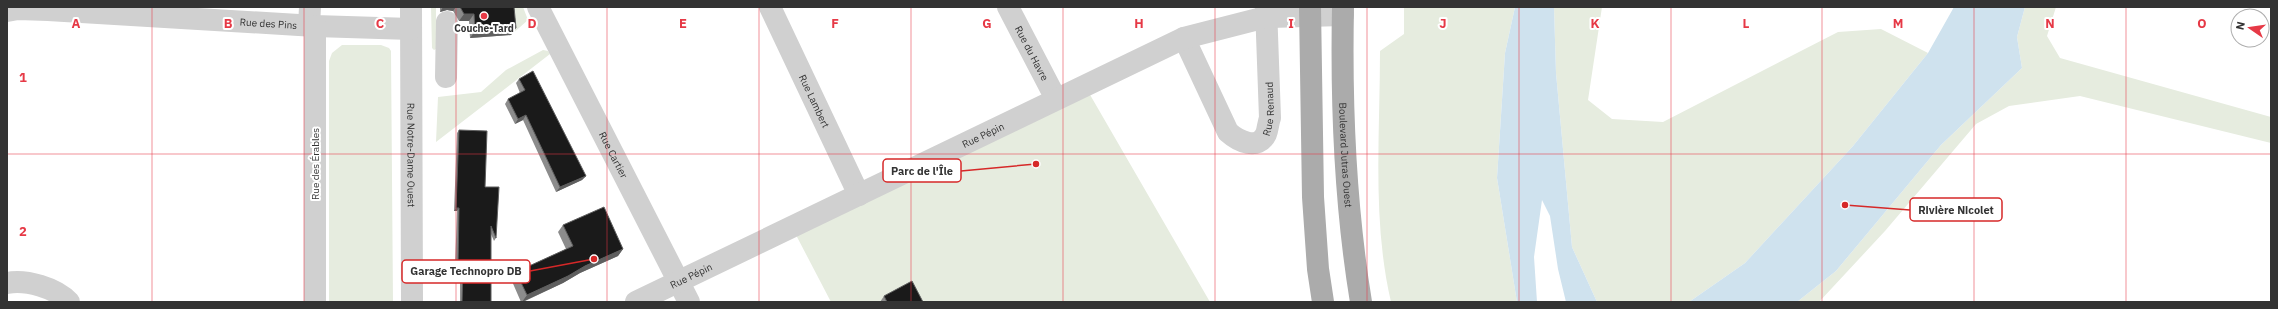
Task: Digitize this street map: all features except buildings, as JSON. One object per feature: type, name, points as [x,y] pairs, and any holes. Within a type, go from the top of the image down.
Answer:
[{"type":"main road","points":[[1310,11],[1313,197],[1318,269],[1323,302]]},
{"type":"main road","name":"Boulevard Jutras Ouest","points":[[1343,11],[1348,206],[1360,302]]},
{"type":"street","name":"Rue Notre-Dame Ouest","points":[[411,7],[412,302]]},
{"type":"street","name":"Rue Cartier","points":[[538,7],[689,302]]},
{"type":"street","name":"Rue Lambert","points":[[770,7],[859,195]]},
{"type":"street","name":"Rue du Havre","points":[[1008,7],[1056,99]]},
{"type":"street","name":"Rue des Pins","points":[[7,11],[18,9],[311,20],[411,29]]},
{"type":"street","name":"Rue Pépin","points":[[636,302],[1184,38],[1266,12],[1343,11]]},
{"type":"street","name":"Rue Renaud","points":[[1184,38],[1228,132],[1238,141],[1246,143],[1258,142],[1266,134],[1270,118],[1266,12]]},
{"type":"street","name":"Rue des Érables","points":[[311,20],[315,302]]},
{"type":"street","points":[[446,77],[447,22]]},
{"type":"street","points":[[7,283],[15,281],[36,286],[62,294],[69,302]]},
{"type":"shaded area","points":[[431,7],[436,7],[436,49],[434,50],[432,48]]},
{"type":"shaded area","points":[[509,7],[523,7],[528,20],[511,35]]},
{"type":"shaded area","points":[[1404,7],[1515,7],[1505,53],[1497,178],[1517,302],[1391,302],[1381,240],[1379,209],[1378,146],[1380,51],[1404,34]]},
{"type":"shaded area","points":[[1554,7],[1602,7],[1588,100],[1612,119],[1663,122],[1838,32],[1881,29],[1928,53],[1853,146],[1745,263],[1689,302],[1597,302],[1572,247],[1556,73]]},
{"type":"shaded area","points":[[2025,7],[2056,7],[2047,36],[2060,58],[2271,117],[2271,143],[2080,96],[2009,106],[1976,124],[1885,231],[1819,302],[1797,302],[1836,271],[1941,145],[2022,68],[2017,37]]},
{"type":"shaded area","points":[[342,45],[381,45],[389,48],[391,51],[393,302],[329,302],[329,61],[332,53]]},
{"type":"shaded area","points":[[543,50],[548,51],[550,54],[436,142],[438,97],[481,92],[506,70]]},
{"type":"shaded area","points":[[1089,93],[1210,302],[831,302],[796,235]]},
{"type":"water","points":[[1515,7],[1554,7],[1556,73],[1572,247],[1597,302],[1566,302],[1558,269],[1550,216],[1542,200],[1534,257],[1537,302],[1517,302],[1497,178],[1505,53]]},
{"type":"water","points":[[1954,7],[2025,7],[2017,37],[2022,68],[1941,145],[1836,271],[1797,302],[1689,302],[1745,263],[1853,146],[1928,53]]},
{"type":"place","name":"Couche-Tard","points":[[484,16]]},
{"type":"place","name":"Parc de l'Île","points":[[1036,164]]},
{"type":"place","name":"Rivière Nicolet","points":[[1845,205]]},
{"type":"place","name":"Garage Technopro DB","points":[[594,259]]}]
